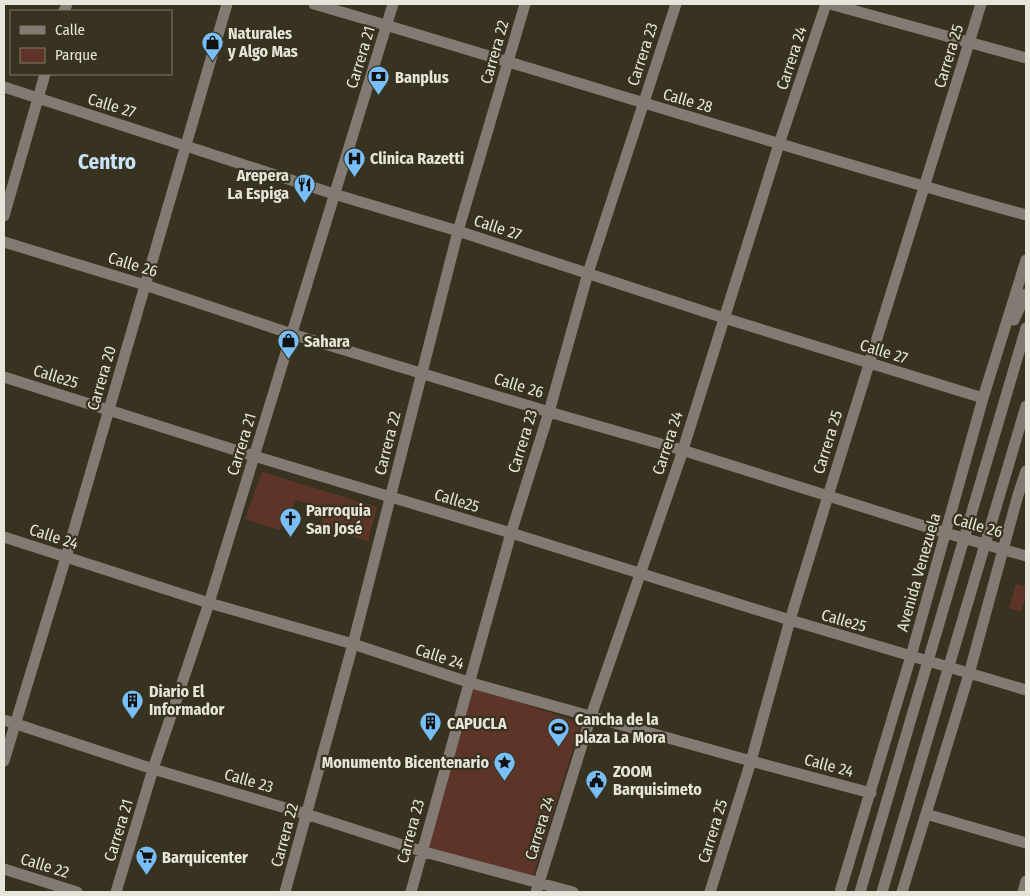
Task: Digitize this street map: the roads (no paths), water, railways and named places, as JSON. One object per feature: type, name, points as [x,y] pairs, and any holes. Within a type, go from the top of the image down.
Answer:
[{"type":"street","name":"Carrera 20","points":[[4,761],[9,722],[66,557],[227,4]]},
{"type":"street","name":"Calle 28","points":[[314,4],[643,104],[1026,215]]},
{"type":"street","name":"Carrera 21","points":[[116,892],[153,768],[208,603],[254,456],[393,4]]},
{"type":"street","name":"Carrera 22","points":[[285,892],[353,644],[458,231],[525,4]]},
{"type":"street","name":"Carrera 23","points":[[411,892],[468,682],[549,412],[588,273],[676,4]]},
{"type":"street","name":"Carrera 24","points":[[538,887],[591,716],[682,450],[779,144],[826,4]]},
{"type":"street","points":[[830,4],[1026,58]]},
{"type":"street","name":"Carrera 25","points":[[710,892],[751,761],[790,620],[981,4]]},
{"type":"street","points":[[4,216],[46,75]]},
{"type":"street","name":"Calle 27","points":[[4,87],[334,194],[458,231],[724,318],[983,398]]},
{"type":"street","name":"Calle 26","points":[[4,242],[144,284],[292,334],[682,450],[946,533],[1026,556]]},
{"type":"street","name":"Avenida Venezuela","points":[[840,892],[871,792],[907,655],[946,533],[983,398],[1026,260]]},
{"type":"street","points":[[989,379],[998,371],[1015,316],[1026,294]]},
{"type":"street","points":[[860,892],[1026,328]]},
{"type":"street","name":"Calle25","points":[[4,377],[254,456],[1026,690]]},
{"type":"street","points":[[883,892],[1026,406]]},
{"type":"street","points":[[902,892],[969,674],[1003,550],[1022,496],[1026,471]]},
{"type":"street","name":"Calle 24","points":[[4,537],[208,603],[353,644],[468,682],[751,761],[871,792]]},
{"type":"street","name":"Calle 23","points":[[9,722],[538,887],[573,892]]},
{"type":"street","points":[[926,814],[1026,844]]},
{"type":"street","points":[[846,892],[853,859],[854,843]]},
{"type":"street","name":"Calle 22","points":[[4,869],[77,892]]},
{"type":"street","points":[[1023,892],[1026,881]]},
{"type":"place","name":"Naturales y Algo Mas","points":[[212,61]]},
{"type":"place","name":"Banplus","points":[[379,96]]},
{"type":"place","name":"Clinica Razetti","points":[[354,177]]},
{"type":"place","name":"Arepera La Espiga","points":[[305,203]]},
{"type":"place","name":"Sahara","points":[[288,360]]},
{"type":"place","name":"Parroquia San José","points":[[290,538]]},
{"type":"place","name":"Diario El Informador","points":[[133,719]]},
{"type":"place","name":"CAPUCLA","points":[[431,742]]},
{"type":"place","name":"Cancha de la plaza La Mora","points":[[559,747]]},
{"type":"place","name":"Monumento Bicentenario","points":[[505,781]]},
{"type":"place","name":"ZOOM Barquisimeto","points":[[597,799]]},
{"type":"place","name":"Barquicenter","points":[[146,876]]},
{"type":"district","name":"Centro","points":[[107,162]]}]
